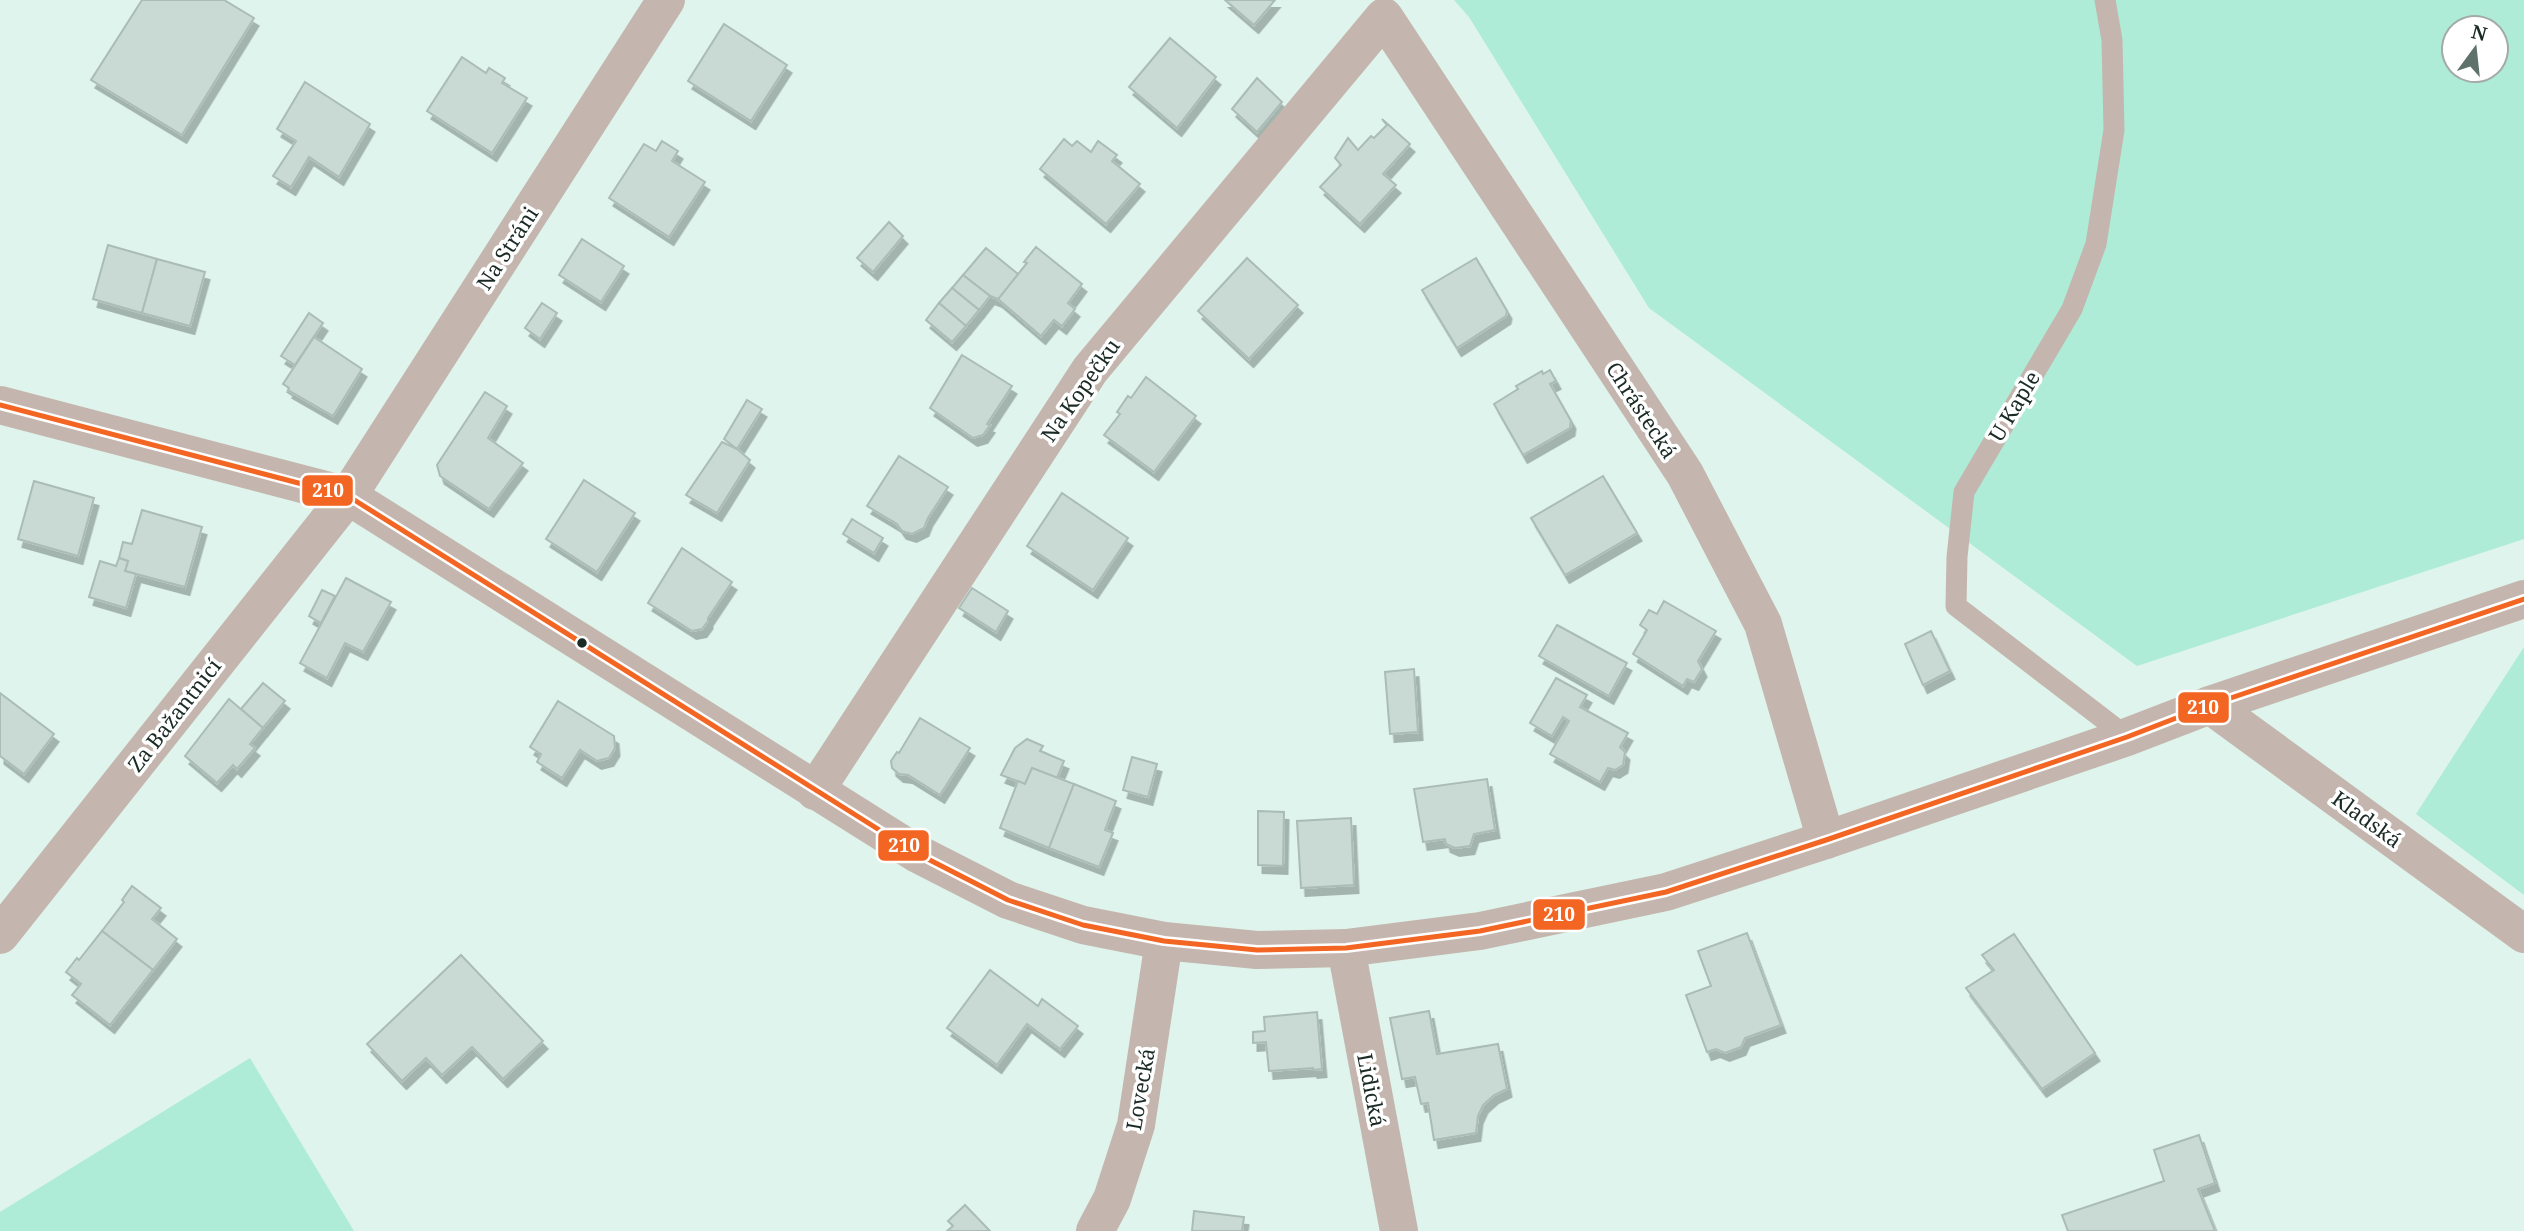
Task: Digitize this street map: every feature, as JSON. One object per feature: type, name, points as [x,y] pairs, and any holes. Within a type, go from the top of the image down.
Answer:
[{"type":"street","name":"Na Stráni","points":[[348,496],[666,0]]},
{"type":"street","name":"Na Kopečku","points":[[815,791],[1090,370],[1385,9]]},
{"type":"street","name":"Chrástecká","points":[[1385,9],[1685,474],[1763,624],[1826,840]]},
{"type":"street","points":[[0,405],[348,496],[916,853],[1008,900],[1083,925],[1164,941],[1257,950],[1346,948],[1480,931],[1666,892],[1826,840],[2127,737],[2210,705],[2524,599]]},
{"type":"street","name":"Za Bažantnicí","points":[[0,935],[348,496]]},
{"type":"street","name":"Kladská","points":[[2210,705],[2524,934]]},
{"type":"street","name":"Lovecká","points":[[1095,1231],[1112,1199],[1136,1125],[1164,941]]},
{"type":"street","name":"Lidická","points":[[1346,948],[1399,1231]]},
{"type":"lane","name":"U Kaple","points":[[2105,0],[2112,40],[2114,130],[2096,244],[2072,309],[1964,492],[1957,557],[1956,606],[2127,737]]},
{"type":"green space","points":[[1454,0],[2524,0],[2524,539],[2137,666],[1649,308],[1469,17]]},
{"type":"green space","points":[[2524,647],[2524,895],[2416,814]]},
{"type":"green space","points":[[250,1058],[354,1231],[0,1231],[0,1212]]},
{"type":"building","points":[[142,0],[224,0],[254,18],[182,135],[91,80]]},
{"type":"building","points":[[1225,0],[1275,0],[1254,25]]},
{"type":"building","points":[[724,24],[787,65],[751,121],[688,81]]},
{"type":"building","points":[[1170,38],[1216,77],[1177,128],[1129,87]]},
{"type":"building","points":[[462,57],[486,73],[489,68],[505,78],[502,83],[527,98],[492,153],[427,111]]},
{"type":"building","points":[[1257,78],[1282,102],[1257,132],[1232,109]]},
{"type":"building","points":[[305,82],[370,124],[339,177],[309,157],[291,187],[273,176],[296,141],[277,129]]},
{"type":"building","points":[[1382,119],[1410,144],[1383,174],[1396,185],[1360,224],[1320,187],[1341,165],[1335,158],[1348,138],[1358,150],[1371,136],[1374,138],[1387,125]]},
{"type":"building","points":[[1064,139],[1072,146],[1077,141],[1091,152],[1098,141],[1117,155],[1112,161],[1140,184],[1106,224],[1040,169]]},
{"type":"building","points":[[662,141],[678,151],[672,161],[705,182],[669,237],[609,198],[644,144],[656,151]]},
{"type":"building","points":[[889,222],[903,236],[873,272],[857,258]]},
{"type":"building","points":[[582,239],[624,266],[601,302],[559,275]]},
{"type":"building","points":[[108,245],[157,259],[142,313],[93,299]]},
{"type":"building","points":[[1036,247],[1082,284],[1068,303],[1075,309],[1062,326],[1054,320],[1041,336],[998,299],[1027,263],[1024,262]]},
{"type":"building","points":[[986,248],[1018,274],[998,299],[963,275]]},
{"type":"building","points":[[1247,258],[1298,305],[1249,359],[1198,311]]},
{"type":"building","points":[[1476,258],[1507,311],[1506,316],[1457,348],[1422,290]]},
{"type":"building","points":[[157,259],[205,272],[190,326],[142,313]]},
{"type":"building","points":[[963,275],[990,296],[979,310],[952,288]]},
{"type":"building","points":[[952,288],[979,310],[966,326],[939,303]]},
{"type":"building","points":[[542,303],[557,313],[540,339],[525,328]]},
{"type":"building","points":[[939,303],[966,326],[952,342],[926,320]]},
{"type":"building","points":[[309,313],[323,323],[295,365],[281,356]]},
{"type":"building","points":[[314,337],[362,369],[333,416],[288,390],[283,384]]},
{"type":"building","points":[[962,355],[1012,386],[987,424],[990,425],[983,435],[973,438],[930,408]]},
{"type":"building","points":[[1550,370],[1556,381],[1550,384],[1571,421],[1570,428],[1523,455],[1494,404],[1518,389],[1516,386],[1542,371],[1543,374]]},
{"type":"building","points":[[1146,377],[1196,416],[1154,472],[1104,435],[1120,414],[1117,412],[1128,396],[1131,398]]},
{"type":"building","points":[[485,392],[507,406],[488,438],[523,463],[489,509],[440,476],[437,465]]},
{"type":"building","points":[[747,400],[762,409],[737,449],[724,439]]},
{"type":"building","points":[[722,442],[737,449],[750,460],[717,513],[686,495]]},
{"type":"building","points":[[899,456],[948,487],[924,528],[912,534],[902,531],[897,524],[867,506]]},
{"type":"building","points":[[1603,476],[1637,533],[1565,575],[1531,518]]},
{"type":"building","points":[[584,480],[635,513],[597,572],[546,539]]},
{"type":"building","points":[[34,481],[94,498],[78,556],[18,539]]},
{"type":"building","points":[[1062,493],[1128,538],[1093,590],[1027,546]]},
{"type":"building","points":[[142,510],[202,527],[185,587],[125,571],[128,561],[119,558],[123,542],[132,544]]},
{"type":"building","points":[[852,519],[883,538],[874,553],[843,534]]},
{"type":"building","points":[[682,548],[732,582],[702,629],[692,631],[648,603]]},
{"type":"building","points":[[119,558],[128,561],[125,571],[136,574],[126,608],[89,597],[100,561],[116,566]]},
{"type":"building","points":[[346,578],[391,602],[363,652],[345,643],[327,678],[300,663]]},
{"type":"building","points":[[972,588],[1008,611],[996,632],[959,608]]},
{"type":"building","points":[[322,590],[335,596],[321,623],[309,616]]},
{"type":"building","points":[[1664,601],[1716,631],[1698,661],[1702,669],[1694,682],[1687,679],[1683,686],[1633,654],[1647,630],[1640,625],[1649,610],[1657,614]]},
{"type":"building","points":[[1557,625],[1627,663],[1609,696],[1539,656]]},
{"type":"building","points":[[1931,631],[1950,671],[1923,685],[1905,644]]},
{"type":"building","points":[[1414,669],[1418,732],[1390,734],[1385,672]]},
{"type":"building","points":[[1556,678],[1587,695],[1580,707],[1628,733],[1620,747],[1625,752],[1623,765],[1615,770],[1608,768],[1600,782],[1550,754],[1569,721],[1563,717],[1552,736],[1530,723]]},
{"type":"building","points":[[263,683],[285,701],[263,728],[241,709]]},
{"type":"building","points":[[0,693],[54,734],[24,774],[0,756]]},
{"type":"building","points":[[229,699],[263,728],[250,744],[255,748],[237,769],[233,765],[217,783],[185,756]]},
{"type":"building","points":[[558,701],[614,736],[615,748],[609,758],[597,761],[580,750],[562,778],[537,762],[541,754],[530,747]]},
{"type":"building","points":[[920,718],[970,748],[940,795],[892,768],[891,761],[897,752],[899,753]]},
{"type":"building","points":[[1027,739],[1043,746],[1040,751],[1064,761],[1057,778],[1032,768],[1025,784],[1001,775],[1015,748]]},
{"type":"building","points":[[1132,757],[1157,764],[1148,797],[1123,790]]},
{"type":"building","points":[[1032,768],[1074,784],[1049,848],[1000,828],[1018,781],[1025,784]]},
{"type":"building","points":[[1487,779],[1495,830],[1474,834],[1470,846],[1455,848],[1446,844],[1445,839],[1423,842],[1414,789]]},
{"type":"building","points":[[1074,784],[1116,801],[1105,830],[1113,833],[1099,867],[1049,848]]},
{"type":"building","points":[[1258,811],[1284,812],[1283,866],[1258,865]]},
{"type":"building","points":[[1351,818],[1354,885],[1301,888],[1297,821]]},
{"type":"building","points":[[132,886],[161,908],[152,919],[177,939],[153,970],[102,931],[124,902],[122,900]]},
{"type":"building","points":[[102,931],[153,970],[110,1025],[72,995],[81,984],[66,972]]},
{"type":"building","points":[[1747,933],[1781,1025],[1745,1038],[1741,1047],[1725,1053],[1716,1049],[1707,1052],[1686,995],[1711,986],[1698,951]]},
{"type":"building","points":[[2014,934],[2095,1053],[2042,1089],[1966,988],[1994,970],[1982,955]]},
{"type":"building","points":[[461,955],[543,1041],[503,1079],[472,1047],[442,1075],[426,1058],[402,1081],[367,1044]]},
{"type":"building","points":[[990,970],[1038,1006],[1042,999],[1078,1026],[1060,1049],[1027,1024],[997,1065],[947,1028]]},
{"type":"building","points":[[1429,1011],[1437,1054],[1498,1044],[1507,1089],[1494,1095],[1483,1105],[1478,1116],[1476,1133],[1434,1140],[1428,1103],[1421,1104],[1415,1077],[1402,1079],[1390,1018]]},
{"type":"building","points":[[1317,1012],[1322,1069],[1269,1071],[1266,1042],[1253,1043],[1253,1032],[1265,1031],[1264,1017]]},
{"type":"building","points":[[2199,1135],[2215,1183],[2198,1189],[2215,1231],[2068,1231],[2062,1215],[2164,1181],[2154,1150]]},
{"type":"building","points":[[965,1205],[990,1231],[947,1231],[953,1226],[948,1221]]},
{"type":"building","points":[[1194,1211],[1244,1217],[1242,1231],[1192,1231]]},
{"type":"transit line","name":"210","points":[[0,405],[348,496],[916,853],[1008,900],[1083,925],[1164,941],[1257,950],[1346,948],[1480,931],[1666,892],[1826,840],[2127,737],[2210,705],[2524,599]]}]
